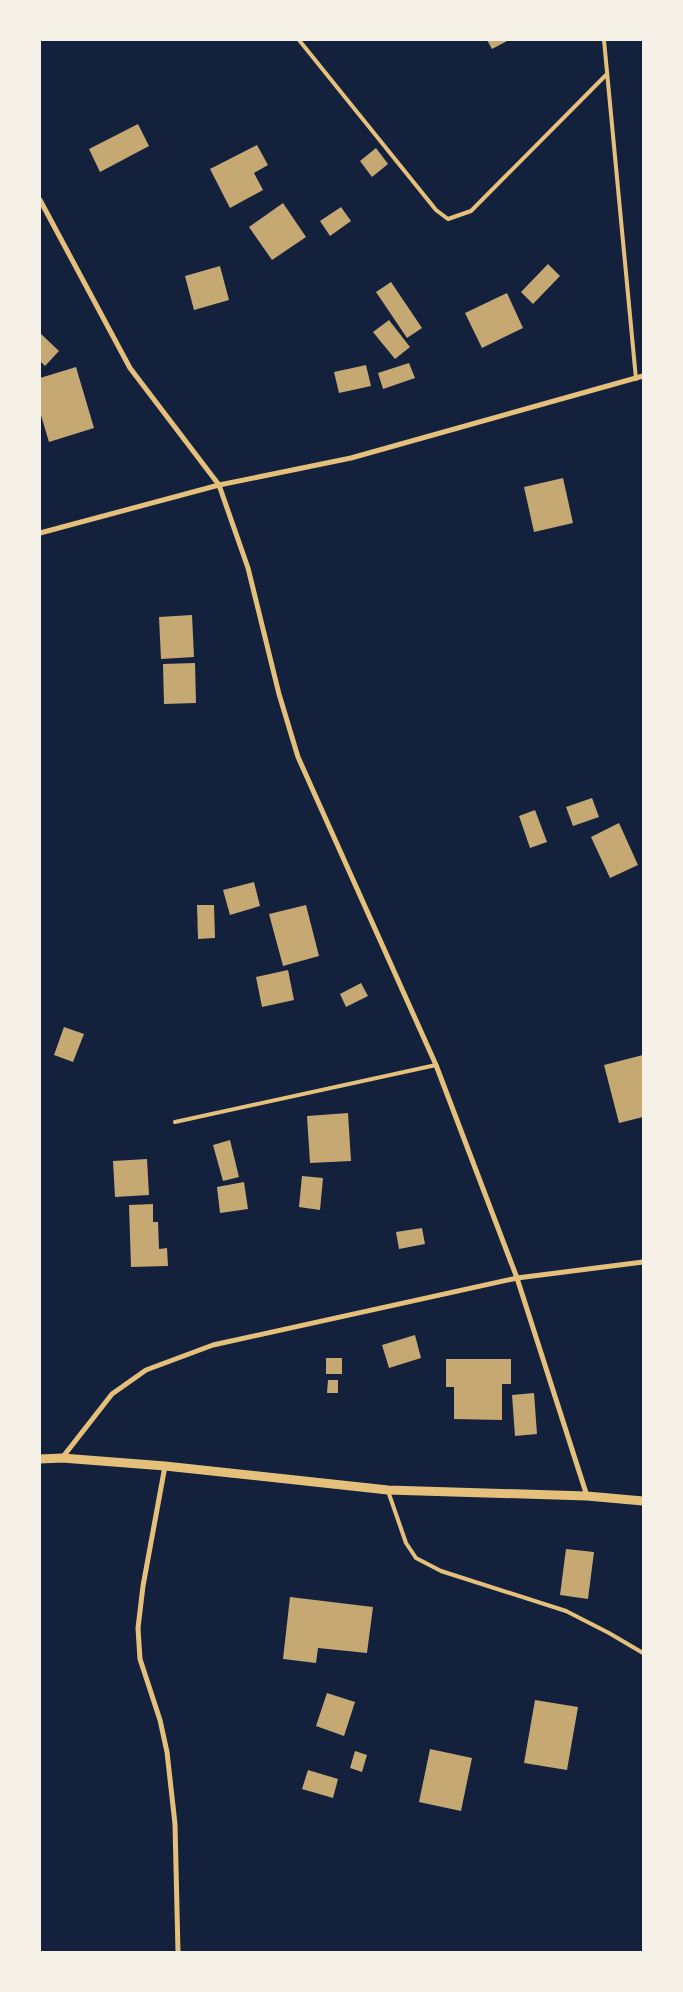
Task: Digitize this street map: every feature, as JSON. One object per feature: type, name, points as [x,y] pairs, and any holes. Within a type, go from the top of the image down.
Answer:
[{"type":"street","points":[[40,200],[130,368],[219,485],[248,568],[279,694],[298,757],[436,1065],[517,1278],[587,1496]]},
{"type":"street","points":[[40,533],[219,485],[351,458],[643,376]]},
{"type":"street","points":[[62,1458],[112,1394],[146,1370],[214,1345],[517,1278],[643,1262]]},
{"type":"street","points":[[40,1459],[62,1458],[165,1466],[388,1490],[587,1496],[643,1501]]},
{"type":"street","points":[[165,1466],[143,1586],[138,1628],[140,1659],[160,1720],[167,1752],[175,1824],[178,1952]]},
{"type":"lane","points":[[300,40],[436,210],[448,219],[471,212],[606,75]]},
{"type":"lane","points":[[604,40],[636,379]]},
{"type":"lane","points":[[175,1122],[436,1065]]},
{"type":"lane","points":[[388,1490],[406,1543],[416,1558],[441,1571],[566,1611],[609,1632],[643,1653]]},
{"type":"building","points":[[487,40],[509,40],[492,49]]},
{"type":"building","points":[[138,124],[149,146],[100,172],[89,149]]},
{"type":"building","points":[[257,145],[268,165],[254,173],[263,190],[230,208],[210,169]]},
{"type":"building","points":[[376,148],[388,164],[372,177],[360,161]]},
{"type":"building","points":[[283,203],[306,237],[272,260],[249,227]]},
{"type":"building","points":[[341,207],[351,221],[330,236],[320,221]]},
{"type":"building","points":[[548,264],[560,276],[533,304],[521,292]]},
{"type":"building","points":[[220,266],[229,300],[194,310],[185,276]]},
{"type":"building","points":[[391,282],[422,328],[407,338],[376,292]]},
{"type":"building","points":[[507,293],[523,328],[482,348],[465,313]]},
{"type":"building","points":[[389,320],[410,347],[395,359],[373,332]]},
{"type":"building","points":[[40,333],[59,351],[45,366],[40,361]]},
{"type":"building","points":[[409,363],[415,378],[383,389],[378,373]]},
{"type":"building","points":[[366,365],[371,386],[339,393],[334,372]]},
{"type":"building","points":[[76,367],[94,428],[49,442],[40,412],[40,378]]},
{"type":"building","points":[[563,478],[573,523],[534,532],[524,487]]},
{"type":"building","points":[[192,615],[194,657],[161,659],[159,617]]},
{"type":"building","points":[[195,663],[196,703],[164,704],[163,664]]},
{"type":"building","points":[[592,798],[599,817],[573,826],[566,807]]},
{"type":"building","points":[[535,810],[547,842],[530,848],[519,816]]},
{"type":"building","points":[[619,823],[638,865],[610,878],[591,837]]},
{"type":"building","points":[[254,882],[260,906],[230,915],[223,890]]},
{"type":"building","points":[[197,905],[214,905],[215,938],[198,939]]},
{"type":"building","points":[[306,905],[319,956],[283,966],[269,914]]},
{"type":"building","points":[[288,970],[294,1000],[262,1007],[256,977]]},
{"type":"building","points":[[361,983],[368,996],[346,1007],[340,994]]},
{"type":"building","points":[[64,1027],[84,1034],[73,1062],[54,1055]]},
{"type":"building","points":[[643,1055],[643,1117],[619,1123],[604,1065]]},
{"type":"building","points":[[348,1113],[351,1161],[310,1163],[307,1116]]},
{"type":"building","points":[[230,1140],[239,1177],[223,1181],[213,1145]]},
{"type":"building","points":[[147,1159],[149,1195],[115,1197],[113,1161]]},
{"type":"building","points":[[302,1176],[323,1178],[320,1210],[299,1207]]},
{"type":"building","points":[[244,1182],[248,1209],[220,1213],[217,1187]]},
{"type":"building","points":[[153,1204],[153,1222],[158,1222],[159,1249],[167,1248],[168,1266],[131,1267],[129,1205]]},
{"type":"building","points":[[422,1228],[425,1244],[399,1249],[396,1232]]},
{"type":"building","points":[[415,1335],[421,1358],[389,1368],[382,1345]]},
{"type":"building","points":[[326,1358],[342,1358],[342,1374],[326,1374]]},
{"type":"building","points":[[446,1359],[511,1359],[511,1384],[502,1384],[502,1420],[454,1419],[454,1387],[446,1387]]},
{"type":"building","points":[[328,1380],[338,1380],[338,1393],[327,1393]]},
{"type":"building","points":[[534,1393],[537,1434],[515,1436],[512,1395]]},
{"type":"building","points":[[566,1549],[594,1552],[588,1599],[560,1595]]},
{"type":"building","points":[[290,1597],[373,1607],[367,1653],[318,1648],[316,1663],[283,1659]]},
{"type":"building","points":[[327,1693],[355,1702],[344,1736],[316,1726]]},
{"type":"building","points":[[535,1700],[578,1707],[567,1770],[524,1763]]},
{"type":"building","points":[[430,1749],[472,1758],[461,1811],[419,1802]]},
{"type":"building","points":[[355,1751],[367,1755],[362,1772],[350,1768]]},
{"type":"building","points":[[308,1770],[338,1779],[333,1798],[302,1789]]}]
